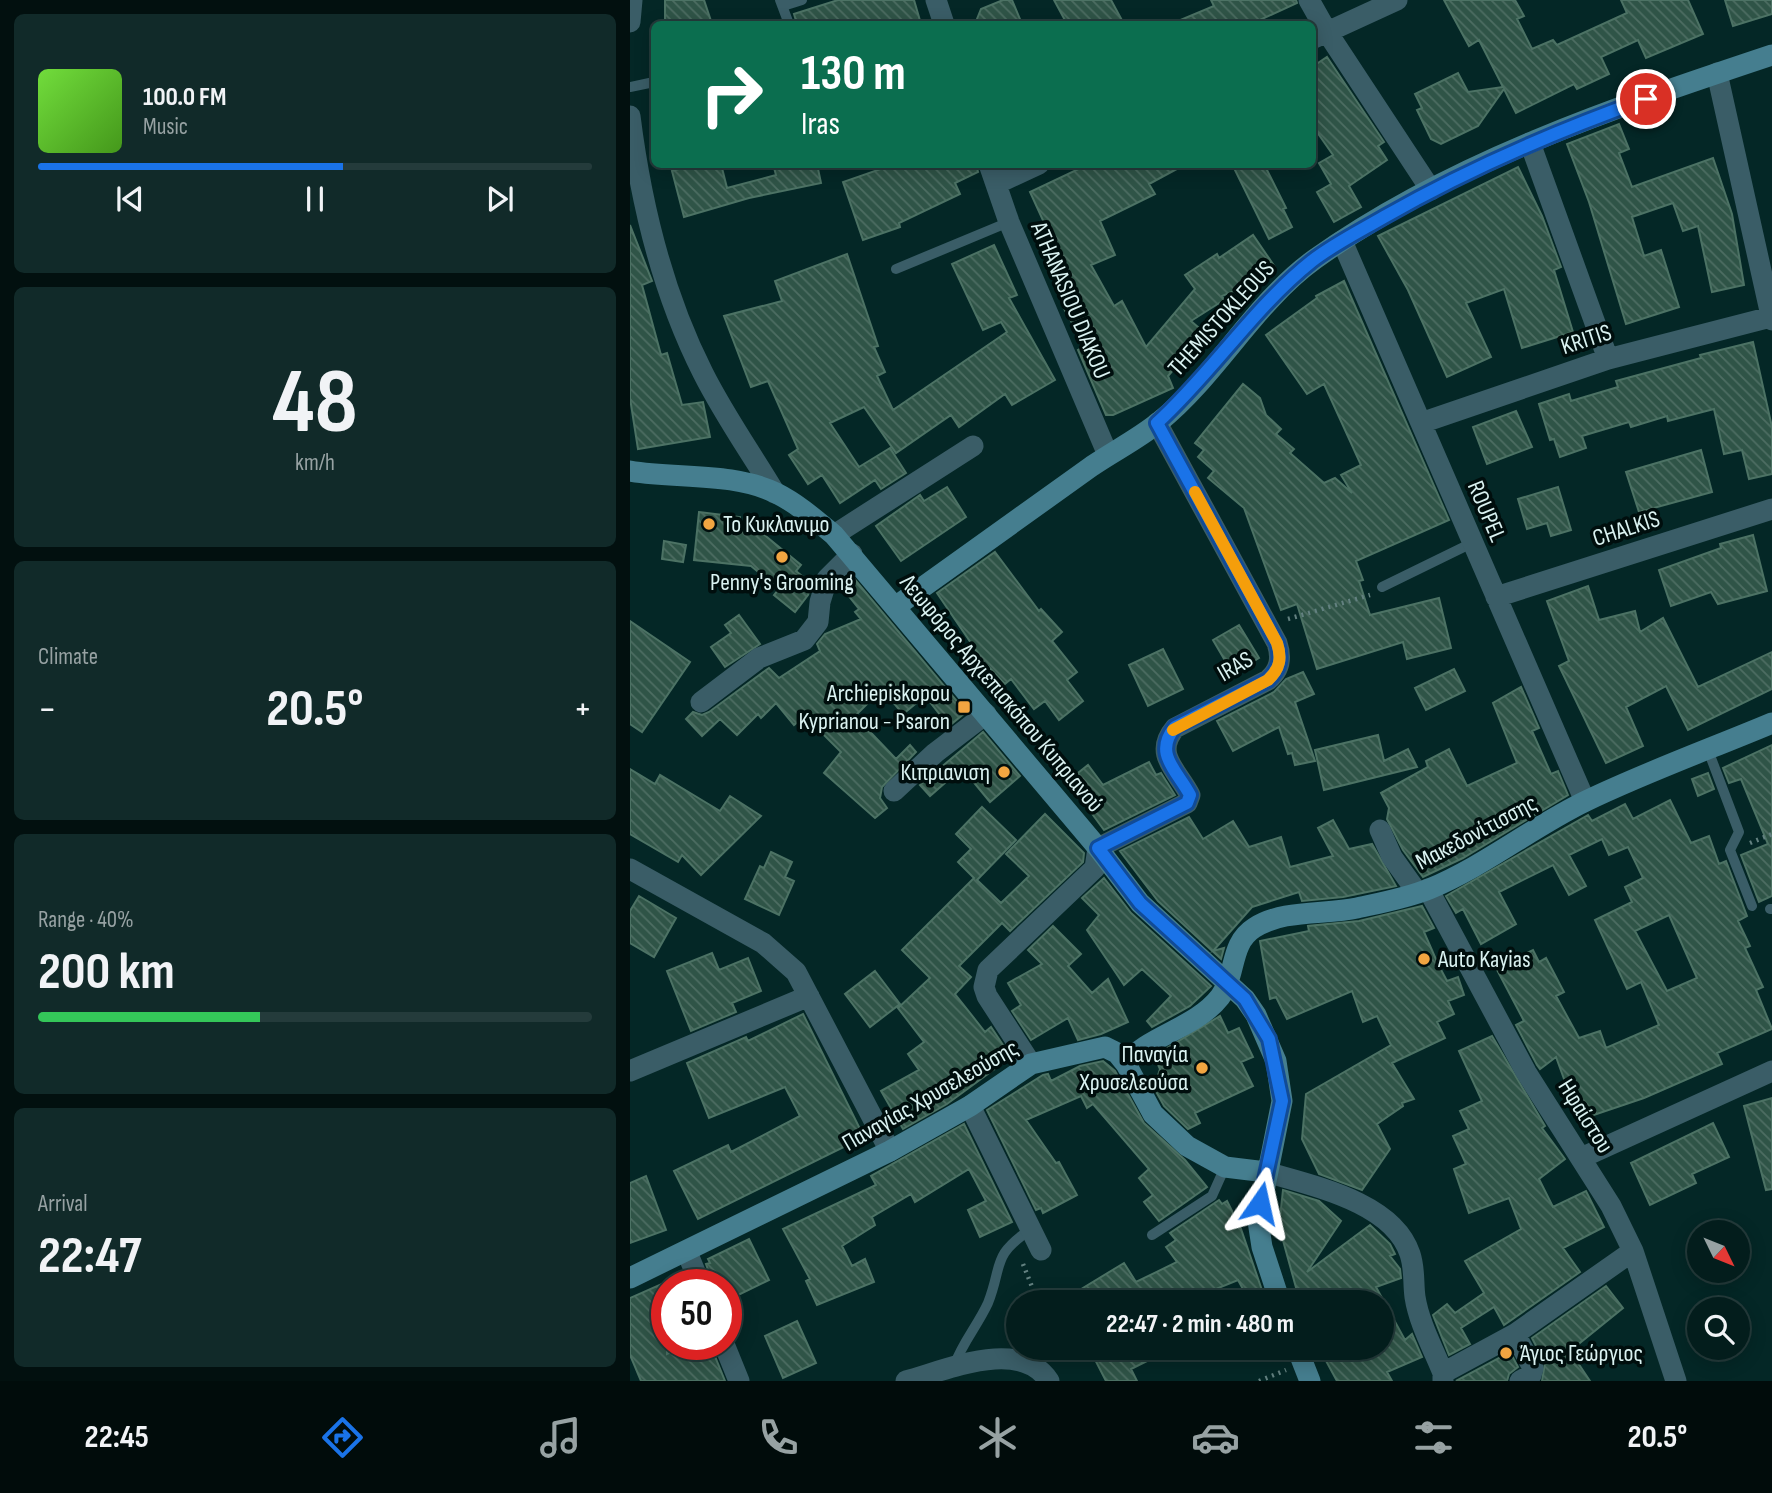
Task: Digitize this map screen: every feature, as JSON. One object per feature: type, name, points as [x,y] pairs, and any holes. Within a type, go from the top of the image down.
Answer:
[{"type":"street","points":[[630,22],[632,0]]},
{"type":"street","points":[[1309,0],[1315,21]]},
{"type":"street","points":[[1397,0],[1320,36],[1431,190]]},
{"type":"street","points":[[939,1],[943,21]]},
{"type":"street","name":"THEMISTOKLEOUS","points":[[895,607],[1157,423],[1181,402],[1287,283],[1342,241],[1431,190],[1530,143],[1772,55]]},
{"type":"street","points":[[1717,73],[1772,318]]},
{"type":"street","name":"Λεωφόρος Αρχιεπισκόπου Κυπριανού","points":[[630,116],[636,162],[659,260],[682,324],[703,373],[775,492],[808,513],[852,554],[1098,848],[1140,903],[1228,984],[1256,1015],[1276,1062],[1282,1101],[1258,1221],[1262,1247],[1276,1290]]},
{"type":"street","points":[[1530,143],[1608,359]]},
{"type":"street","points":[[992,174],[1020,168]]},
{"type":"street","name":"ATHANASIOU DIAKOU","points":[[992,174],[1009,222],[1108,455]]},
{"type":"street","name":"ROUPEL","points":[[1342,241],[1585,801]]},
{"type":"street","name":"KRITIS","points":[[1421,423],[1608,359],[1772,318]]},
{"type":"street","name":"IRAS","points":[[1098,848],[1187,803],[1190,795],[1164,749],[1165,739],[1175,727],[1274,675],[1278,667],[1279,651],[1267,625],[1157,423]]},
{"type":"street","points":[[834,535],[972,446]]},
{"type":"street","points":[[630,471],[730,481],[775,492]]},
{"type":"street","name":"CHALKIS","points":[[1496,597],[1772,509]]},
{"type":"street","points":[[701,702],[760,658],[804,640],[818,622],[820,602],[827,579],[852,554]]},
{"type":"street","points":[[894,791],[935,753],[986,714]]},
{"type":"street","name":"Μακεδονίτισσης","points":[[1228,984],[1240,940],[1272,919],[1357,908],[1422,891],[1501,852],[1585,801],[1772,723]]},
{"type":"street","name":"Ηφαίστου","points":[[1380,830],[1392,857],[1422,891],[1526,1072],[1581,1158],[1633,1251],[1676,1381]]},
{"type":"street","points":[[1031,1064],[987,996],[985,978],[988,970],[1095,868],[1098,848]]},
{"type":"street","points":[[630,869],[763,943],[796,972],[890,1152]]},
{"type":"street","points":[[1228,984],[1206,1011],[1182,1029],[1138,1051],[1126,1064],[1153,1114],[1186,1146],[1225,1167],[1266,1172],[1373,1210],[1399,1230],[1410,1252],[1416,1275],[1415,1295],[1422,1324],[1443,1377],[1515,1334],[1633,1251]]},
{"type":"street","points":[[630,1070],[809,996]]},
{"type":"street","name":"Παναγίας Χρυσελεούσης","points":[[630,1278],[890,1152],[970,1106],[1031,1064],[1105,1047],[1117,1053],[1126,1064]]},
{"type":"street","points":[[1581,1158],[1772,1071]]},
{"type":"street","points":[[970,1106],[1041,1250]]},
{"type":"street","points":[[687,1252],[694,1269]]},
{"type":"street","points":[[1515,1334],[1533,1368],[1531,1375],[1520,1381]]},
{"type":"street","points":[[906,1381],[953,1368],[1013,1357],[1036,1366],[1049,1381]]},
{"type":"street","points":[[730,1360],[739,1381]]},
{"type":"lane","points":[[788,21],[781,3],[802,0]]},
{"type":"lane","points":[[630,87],[651,83]]},
{"type":"lane","points":[[897,269],[1009,222]]},
{"type":"lane","points":[[1382,587],[1472,543]]},
{"type":"lane","points":[[1708,750],[1739,832],[1730,850],[1752,906]]},
{"type":"lane","points":[[1152,1235],[1212,1196],[1225,1167]]},
{"type":"lane","points":[[953,1368],[987,1303],[997,1264],[1009,1244],[1031,1229]]},
{"type":"path","points":[[1267,625],[1373,594],[1382,587]]},
{"type":"path","points":[[1259,1381],[1303,1364]]},
{"type":"building","points":[[665,0],[704,0],[711,21],[665,21]]},
{"type":"building","points":[[838,0],[914,0],[920,21],[796,21],[794,14]]},
{"type":"building","points":[[1003,0],[1012,0],[1021,21],[976,21],[981,9]]},
{"type":"building","points":[[1054,0],[1111,0],[1122,21],[1065,21]]},
{"type":"building","points":[[1211,0],[1296,0],[1297,3],[1258,21],[1178,21],[1214,6]]},
{"type":"building","points":[[1444,0],[1515,0],[1524,16],[1517,19],[1532,49],[1553,40],[1557,45],[1627,13],[1621,0],[1688,0],[1703,34],[1646,58],[1638,40],[1601,57],[1609,74],[1577,89],[1574,84],[1516,113],[1504,89],[1478,126],[1441,144],[1431,139],[1417,110],[1422,108],[1415,94],[1458,73],[1468,92],[1503,87],[1479,40],[1469,46]]},
{"type":"building","points":[[1725,0],[1772,0],[1772,14],[1733,26]]},
{"type":"building","points":[[1327,57],[1384,142],[1378,146],[1387,160],[1349,186],[1361,207],[1334,222],[1317,192],[1331,184],[1319,163],[1333,155],[1316,131],[1316,64]]},
{"type":"building","points":[[1619,124],[1629,149],[1619,153],[1632,187],[1713,158],[1732,214],[1744,285],[1712,292],[1698,226],[1683,231],[1673,203],[1632,217],[1644,256],[1661,250],[1679,307],[1626,324],[1589,202],[1567,144]]},
{"type":"building","points":[[1518,167],[1542,216],[1561,267],[1554,270],[1573,332],[1522,348],[1504,289],[1466,303],[1491,357],[1447,377],[1408,290],[1378,236]]},
{"type":"building","points":[[682,168],[722,168],[727,188],[776,175],[774,168],[818,168],[821,183],[749,198],[684,217],[672,171]]},
{"type":"building","points":[[883,168],[977,168],[978,172],[955,183],[960,194],[899,223],[900,227],[863,240],[843,182]]},
{"type":"building","points":[[1081,168],[1179,168],[1149,184],[1155,194],[1100,221],[1115,255],[1091,265],[1114,306],[1122,301],[1146,347],[1195,289],[1185,275],[1217,254],[1219,258],[1253,235],[1275,267],[1236,293],[1234,291],[1222,296],[1224,300],[1191,321],[1205,333],[1168,376],[1173,388],[1113,415],[1106,415],[1078,350],[1085,346],[1062,305],[1072,299],[1048,242],[1052,240],[1030,192]]},
{"type":"building","points":[[1234,168],[1266,168],[1286,208],[1283,209],[1292,227],[1269,239]]},
{"type":"building","points":[[630,225],[652,281],[642,285],[661,355],[667,353],[682,405],[703,402],[710,437],[638,449],[630,398]]},
{"type":"building","points":[[994,245],[1017,295],[1009,298],[1055,380],[1012,405],[1005,394],[959,427],[951,415],[896,453],[864,407],[830,423],[859,467],[890,448],[906,473],[881,489],[875,480],[840,503],[822,475],[808,484],[789,455],[798,449],[768,381],[751,387],[724,316],[782,301],[775,281],[847,254],[878,346],[874,347],[885,372],[877,376],[893,410],[1007,332],[1001,322],[983,330],[952,264]]},
{"type":"building","points":[[1344,281],[1449,520],[1356,561],[1363,580],[1359,581],[1370,615],[1439,598],[1451,648],[1407,659],[1403,642],[1317,669],[1297,604],[1281,610],[1244,508],[1208,478],[1214,471],[1198,457],[1204,450],[1195,443],[1243,384],[1260,398],[1266,415],[1281,429],[1276,434],[1294,449],[1290,453],[1324,483],[1335,478],[1352,493],[1341,475],[1361,465],[1324,384],[1307,394],[1266,335],[1317,298],[1316,296]]},
{"type":"building","points":[[1753,342],[1772,427],[1772,474],[1749,479],[1742,450],[1724,454],[1714,409],[1668,421],[1667,416],[1631,427],[1629,422],[1582,436],[1586,448],[1560,457],[1554,439],[1550,440],[1539,404],[1569,394],[1571,401],[1618,387],[1616,381]]},
{"type":"building","points":[[1516,411],[1532,447],[1487,464],[1473,427]]},
{"type":"building","points":[[1701,450],[1712,492],[1639,512],[1626,472]]},
{"type":"building","points":[[947,487],[966,517],[901,561],[876,526],[920,495],[924,501]]},
{"type":"building","points":[[1558,487],[1571,530],[1551,536],[1547,523],[1527,529],[1518,499]]},
{"type":"building","points":[[699,512],[740,517],[739,526],[756,528],[801,565],[796,571],[812,584],[808,595],[795,612],[774,595],[779,589],[751,566],[694,560]]},
{"type":"building","points":[[1753,535],[1767,591],[1718,604],[1711,592],[1671,606],[1659,570],[1721,548],[1720,544]]},
{"type":"building","points":[[664,541],[686,545],[683,562],[662,559]]},
{"type":"building","points":[[995,552],[1039,611],[1041,609],[1062,632],[1052,641],[1077,672],[1067,680],[1083,701],[1059,720],[1045,701],[1034,709],[1011,679],[1005,684],[984,662],[937,593]]},
{"type":"building","points":[[851,575],[966,712],[949,726],[925,696],[903,714],[882,689],[855,716],[896,759],[910,745],[916,752],[882,787],[880,798],[887,808],[875,818],[824,773],[841,752],[805,716],[794,725],[776,703],[761,718],[758,714],[737,735],[720,719],[702,736],[686,719],[693,712],[702,715],[709,712],[769,668],[779,678],[820,651],[817,644],[825,634],[861,619],[855,612],[859,609],[840,585]]},
{"type":"building","points":[[1588,586],[1599,620],[1635,611],[1640,632],[1663,618],[1698,687],[1772,652],[1772,689],[1688,730],[1666,686],[1626,707],[1643,746],[1606,763],[1559,666],[1569,661],[1547,601]]},
{"type":"building","points":[[739,615],[760,644],[725,667],[711,647],[731,633],[725,625]]},
{"type":"building","points":[[630,621],[690,662],[642,732],[630,724]]},
{"type":"building","points":[[1239,625],[1259,658],[1233,674],[1213,640]]},
{"type":"building","points":[[1163,649],[1183,689],[1148,706],[1129,665]]},
{"type":"building","points":[[1454,669],[1465,691],[1426,710],[1415,688]]},
{"type":"building","points":[[1303,672],[1314,694],[1295,702],[1315,761],[1295,765],[1292,753],[1288,754],[1279,727],[1233,751],[1217,721],[1274,692],[1286,679]]},
{"type":"building","points":[[1521,687],[1539,728],[1532,731],[1551,774],[1558,771],[1568,795],[1463,858],[1423,877],[1403,850],[1387,819],[1389,808],[1381,793],[1428,767],[1426,761],[1449,749],[1467,786],[1517,763],[1493,703]]},
{"type":"building","points":[[983,732],[1020,776],[990,802],[962,768],[930,796],[920,785]]},
{"type":"building","points":[[1378,735],[1384,761],[1408,749],[1417,767],[1324,790],[1315,750]]},
{"type":"building","points":[[1772,745],[1772,896],[1759,902],[1741,855],[1768,844],[1741,779],[1729,783],[1723,768]]},
{"type":"building","points":[[1149,762],[1156,775],[1161,773],[1175,795],[1104,830],[1068,781],[1088,765],[1103,785]]},
{"type":"building","points":[[630,769],[655,784],[660,775],[720,811],[730,796],[761,816],[701,875],[682,855],[678,862],[630,834]]},
{"type":"building","points":[[1708,773],[1714,789],[1698,796],[1692,779]]},
{"type":"building","points":[[1670,800],[1691,843],[1709,836],[1719,864],[1726,861],[1747,916],[1738,921],[1750,946],[1745,948],[1763,987],[1756,990],[1772,1029],[1717,1053],[1722,1064],[1644,1098],[1579,1120],[1556,1057],[1540,1069],[1537,1065],[1516,1025],[1524,1021],[1496,968],[1533,950],[1539,962],[1546,958],[1564,992],[1556,996],[1579,1038],[1600,1031],[1606,1048],[1659,1025],[1641,982],[1627,989],[1595,920],[1632,902],[1625,887],[1643,878],[1628,847],[1609,855],[1602,839],[1569,855],[1586,886],[1569,895],[1553,865],[1499,892],[1516,924],[1481,944],[1463,909],[1456,913],[1446,896],[1588,815],[1592,821],[1625,804],[1633,819]],"holes":[[[1669,915],[1697,978],[1667,991],[1635,931]]]},
{"type":"building","points":[[982,807],[1016,840],[977,880],[1001,903],[1029,876],[1006,854],[1045,814],[1084,853],[1083,862],[1010,931],[1002,923],[959,966],[971,977],[955,994],[985,1032],[991,1027],[1011,1057],[947,1104],[903,1129],[881,1091],[919,1070],[908,1054],[924,1042],[898,1008],[930,978],[902,950],[974,878],[958,862],[971,849],[956,834]]},
{"type":"building","points":[[1189,817],[1203,839],[1233,821],[1249,847],[1281,837],[1290,867],[1333,856],[1318,828],[1333,820],[1349,849],[1372,844],[1396,886],[1343,897],[1302,901],[1299,892],[1252,907],[1213,951],[1224,948],[1221,959],[1158,901],[1120,851]]},
{"type":"building","points":[[771,852],[792,862],[785,877],[794,881],[779,915],[745,899],[760,866],[764,868]]},
{"type":"building","points":[[1104,878],[1131,913],[1211,986],[1190,1006],[1152,1027],[1147,1021],[1171,996],[1142,969],[1124,985],[1087,930],[1099,915],[1082,898]]},
{"type":"building","points":[[639,896],[676,918],[654,957],[630,943],[630,911]]},
{"type":"building","points":[[1422,906],[1434,928],[1424,932],[1438,964],[1447,981],[1458,977],[1464,995],[1448,1001],[1454,1014],[1437,1022],[1445,1038],[1392,1063],[1414,1099],[1402,1103],[1403,1106],[1377,1124],[1390,1149],[1362,1190],[1319,1174],[1302,1139],[1306,1094],[1391,1045],[1377,1016],[1363,1022],[1352,991],[1287,1019],[1276,997],[1270,999],[1260,941],[1309,931],[1308,926],[1359,921]]},
{"type":"building","points":[[1053,926],[1081,954],[1068,966],[1092,993],[1108,979],[1128,1022],[1101,1034],[1078,1040],[1068,1018],[1031,1040],[1012,1011],[1021,1005],[1008,983],[1042,964],[1028,950]]},
{"type":"building","points":[[712,953],[719,970],[748,958],[761,991],[732,1003],[736,1012],[691,1031],[667,971]]},
{"type":"building","points":[[875,971],[900,1004],[870,1027],[845,994]]},
{"type":"building","points":[[803,1014],[864,1137],[698,1219],[674,1171],[728,1145],[731,1152],[800,1116],[785,1087],[709,1118],[687,1063],[746,1037],[748,1041]]},
{"type":"building","name":"Παναγία Χρυσελεούσα","points":[[1220,1016],[1228,1033],[1239,1028],[1253,1057],[1241,1062],[1253,1086],[1195,1113],[1200,1123],[1188,1129],[1164,1106],[1154,1088],[1160,1069],[1154,1056]]},
{"type":"building","points":[[1492,1036],[1545,1126],[1542,1128],[1565,1159],[1539,1179],[1553,1207],[1586,1191],[1604,1227],[1563,1248],[1580,1272],[1504,1325],[1494,1307],[1461,1328],[1470,1344],[1449,1355],[1433,1315],[1447,1304],[1455,1313],[1484,1293],[1465,1261],[1521,1229],[1509,1198],[1469,1213],[1454,1169],[1466,1164],[1453,1136],[1469,1129],[1460,1111],[1482,1101],[1459,1051]]},
{"type":"building","points":[[1103,1061],[1115,1071],[1144,1123],[1185,1160],[1207,1187],[1159,1221],[1144,1202],[1153,1195],[1139,1178],[1149,1169],[1093,1104],[1087,1108],[1081,1096],[1026,1120],[1056,1163],[1059,1162],[1077,1195],[1043,1213],[1041,1208],[1036,1210],[987,1110],[1043,1075],[1048,1074],[1051,1081],[1080,1066]]},
{"type":"building","points":[[1772,1098],[1772,1189],[1766,1190],[1744,1106]]},
{"type":"building","points":[[1713,1123],[1729,1157],[1692,1174],[1696,1183],[1650,1205],[1631,1163]]},
{"type":"building","points":[[964,1124],[1012,1222],[980,1237],[968,1210],[986,1201],[969,1169],[915,1202],[911,1194],[872,1217],[875,1225],[842,1246],[852,1266],[865,1259],[874,1282],[817,1305],[806,1281],[810,1279],[783,1229],[876,1185],[871,1176]]},
{"type":"building","points":[[646,1176],[666,1230],[630,1243],[630,1183]]},
{"type":"building","points":[[1283,1190],[1319,1201],[1341,1221],[1307,1272],[1370,1225],[1390,1244],[1395,1254],[1390,1256],[1400,1269],[1401,1278],[1376,1287],[1378,1290],[1297,1290],[1279,1226]]},
{"type":"building","points":[[1219,1200],[1222,1204],[1227,1201],[1241,1229],[1262,1290],[1243,1290],[1238,1280],[1213,1290],[1080,1290],[1124,1263],[1136,1282],[1177,1262],[1166,1247],[1176,1240],[1170,1233]]},
{"type":"building","points":[[749,1239],[769,1280],[742,1293],[742,1269],[708,1269],[708,1259]]},
{"type":"building","points":[[1606,1286],[1623,1308],[1570,1351],[1590,1381],[1542,1381],[1545,1363],[1532,1338]]},
{"type":"building","points":[[651,1289],[651,1360],[716,1360],[725,1381],[641,1381],[630,1355],[630,1298]]},
{"type":"building","points":[[1394,1320],[1405,1340],[1412,1334],[1422,1357],[1387,1372],[1392,1381],[1337,1381],[1326,1360],[1394,1360]]},
{"type":"building","points":[[797,1321],[816,1363],[783,1378],[765,1336]]},
{"type":"building","points":[[1510,1352],[1518,1367],[1509,1374],[1507,1381],[1456,1381]]},
{"type":"building","points":[[1095,1360],[1149,1360],[1131,1369],[1137,1381],[1106,1381]]},
{"type":"slow traffic","points":[[1173,730],[1268,680],[1274,675],[1280,659],[1277,643],[1195,492]]},
{"type":"place","name":"Το Κυκλανιμο","points":[[709,524]]},
{"type":"place","name":"Penny's Grooming","points":[[782,557]]},
{"type":"place","name":"Archiepiskopou Kyprianou - Psaron","points":[[964,707]]},
{"type":"place","name":"Κιπριανιση","points":[[1004,772]]},
{"type":"place","name":"Auto Kayias","points":[[1424,959]]},
{"type":"place","name":"Παναγία Χρυσελεούσα","points":[[1202,1068]]},
{"type":"place","name":"Άγιος Γεώργιος","points":[[1506,1353]]},
{"type":"route","points":[[1260,1203],[1282,1101],[1276,1062],[1269,1039],[1245,999],[1140,903],[1098,848],[1187,803],[1190,795],[1164,749],[1165,739],[1175,727],[1268,680],[1274,675],[1280,659],[1277,643],[1157,423],[1181,402],[1287,283],[1313,260],[1431,190],[1530,143],[1646,99]]}]
